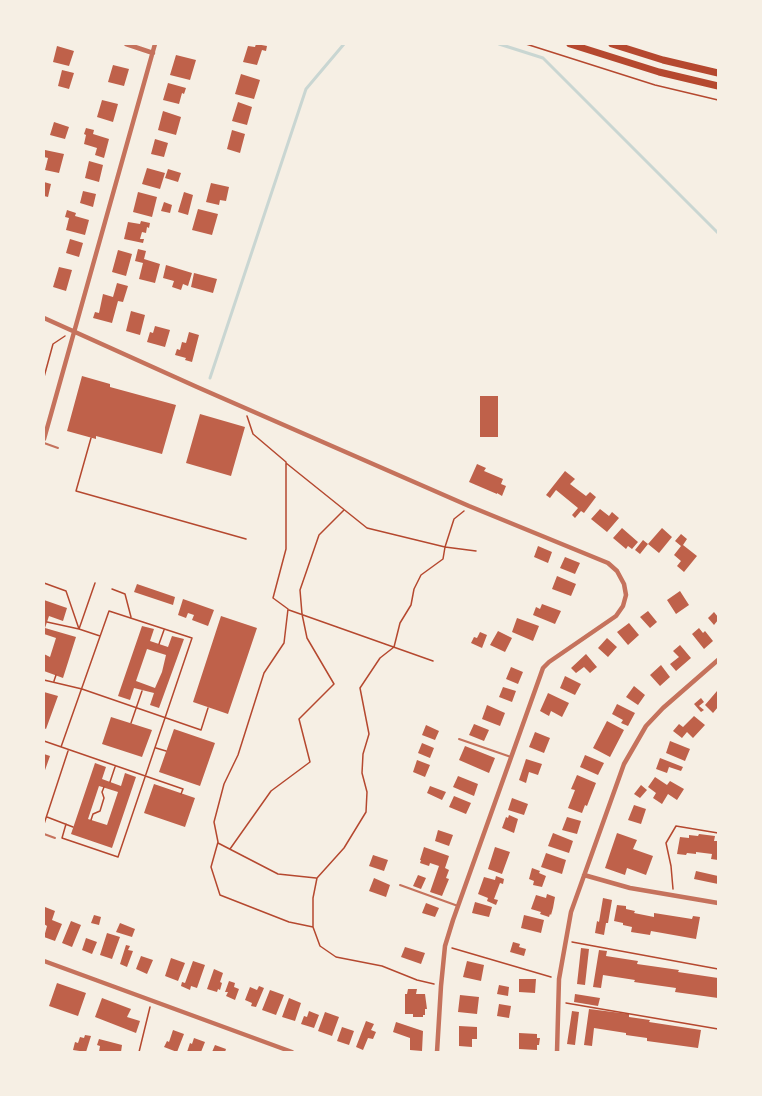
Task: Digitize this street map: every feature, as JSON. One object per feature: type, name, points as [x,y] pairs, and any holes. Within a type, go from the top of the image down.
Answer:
[{"type":"main road","points":[[570,44],[659,72],[718,86]]},
{"type":"main road","points":[[612,44],[663,60],[718,73]]},
{"type":"street","points":[[126,44],[153,52]]},
{"type":"street","points":[[44,441],[155,44]]},
{"type":"street","points":[[44,318],[469,506],[608,563],[617,571],[624,584],[626,595],[623,606],[616,616],[543,668],[445,946],[437,1053]]},
{"type":"street","points":[[557,1053],[559,979],[571,912],[624,764],[646,726],[718,660]]},
{"type":"street","points":[[584,874],[630,888],[718,903]]},
{"type":"street","points":[[44,961],[292,1053]]},
{"type":"lane","points":[[44,441],[58,448]]},
{"type":"lane","points":[[459,739],[511,757]]},
{"type":"lane","points":[[44,834],[55,838]]},
{"type":"lane","points":[[400,885],[458,906]]},
{"type":"path","points":[[526,44],[655,85],[718,100]]},
{"type":"path","points":[[44,377],[54,344],[74,331]]},
{"type":"path","points":[[244,407],[253,434],[368,528],[445,547],[476,551]]},
{"type":"path","points":[[91,438],[76,491],[246,539]]},
{"type":"path","points":[[286,462],[286,549],[273,598],[288,609],[433,661]]},
{"type":"path","points":[[441,986],[417,980],[382,966],[336,957],[320,946],[313,927],[313,898],[317,878],[344,848],[366,812],[367,792],[362,773],[363,754],[369,734],[360,688],[380,658],[394,647],[400,623],[411,605],[414,589],[422,575],[443,559],[454,519],[469,506]]},
{"type":"path","points":[[230,849],[270,790],[310,762],[299,719],[334,684],[307,638],[300,590],[319,535],[344,510]]},
{"type":"path","points":[[44,583],[66,591],[79,629]]},
{"type":"path","points":[[79,629],[95,584]]},
{"type":"path","points":[[112,589],[125,594],[131,618]]},
{"type":"path","points":[[288,609],[284,643],[264,674],[238,755],[224,784],[214,822],[218,842],[211,867],[220,895],[289,922],[313,927]]},
{"type":"path","points":[[61,747],[109,611],[192,638],[118,857],[62,838],[66,824]]},
{"type":"path","points":[[47,622],[100,636]]},
{"type":"path","points":[[159,644],[164,629]]},
{"type":"path","points":[[54,681],[56,675]]},
{"type":"path","points":[[44,680],[82,689],[201,730],[208,708]]},
{"type":"path","points":[[131,723],[142,691]]},
{"type":"path","points":[[44,741],[183,789],[181,794]]},
{"type":"path","points":[[156,747],[166,751]]},
{"type":"path","points":[[44,825],[69,750]]},
{"type":"path","points":[[110,782],[115,766]]},
{"type":"path","points":[[91,820],[93,814],[100,811],[104,798],[102,792],[104,787]]},
{"type":"path","points":[[46,817],[73,827]]},
{"type":"path","points":[[672,896],[674,888],[666,843],[676,826],[718,833]]},
{"type":"path","points":[[218,842],[278,874],[317,878]]},
{"type":"path","points":[[565,941],[718,969]]},
{"type":"path","points":[[445,946],[559,979]]},
{"type":"path","points":[[595,951],[596,946]]},
{"type":"path","points":[[139,1053],[151,1001]]},
{"type":"path","points":[[558,1002],[718,1029]]},
{"type":"building","points":[[256,44],[267,46],[266,51],[262,50],[257,65],[243,62],[248,46],[255,47]]},
{"type":"building","points":[[57,46],[74,51],[69,66],[53,62]]},
{"type":"building","points":[[176,55],[196,60],[190,80],[170,75]]},
{"type":"building","points":[[113,65],[129,69],[124,86],[108,82]]},
{"type":"building","points":[[62,70],[74,73],[69,89],[58,86]]},
{"type":"building","points":[[241,74],[260,80],[254,99],[235,94]]},
{"type":"building","points":[[168,83],[186,88],[179,104],[163,100]]},
{"type":"building","points":[[102,100],[118,104],[113,122],[97,117]]},
{"type":"building","points":[[238,102],[252,107],[247,125],[232,121]]},
{"type":"building","points":[[163,111],[181,117],[176,135],[158,130]]},
{"type":"building","points":[[54,122],[69,127],[65,139],[50,135]]},
{"type":"building","points":[[86,128],[94,130],[93,134],[109,139],[104,158],[95,155],[97,148],[84,144]]},
{"type":"building","points":[[232,130],[245,134],[240,153],[227,149]]},
{"type":"building","points":[[155,139],[168,143],[164,157],[151,154]]},
{"type":"building","points":[[45,150],[64,154],[59,173],[45,170],[48,158],[44,157]]},
{"type":"building","points":[[89,161],[103,165],[99,182],[85,178]]},
{"type":"building","points":[[147,168],[165,173],[160,189],[142,184]]},
{"type":"building","points":[[168,169],[181,173],[178,182],[165,178]]},
{"type":"building","points":[[44,182],[51,184],[48,197],[44,196]]},
{"type":"building","points":[[211,183],[229,187],[226,201],[220,200],[219,205],[206,202]]},
{"type":"building","points":[[83,191],[96,194],[93,207],[80,203]]},
{"type":"building","points":[[138,192],[157,197],[152,217],[133,212]]},
{"type":"building","points":[[184,192],[193,195],[188,215],[178,212]]},
{"type":"building","points":[[164,202],[172,205],[170,213],[161,211]]},
{"type":"building","points":[[198,209],[218,214],[212,235],[192,230]]},
{"type":"building","points":[[67,210],[76,213],[75,216],[89,220],[85,235],[66,230],[69,218],[65,217]]},
{"type":"building","points":[[141,221],[150,223],[146,233],[142,232],[140,239],[144,239],[143,243],[124,239],[128,222],[140,224]]},
{"type":"building","points":[[70,239],[83,243],[79,257],[66,253]]},
{"type":"building","points":[[138,249],[146,251],[144,259],[160,264],[155,283],[139,279],[143,263],[135,261]]},
{"type":"building","points":[[118,250],[132,254],[126,276],[112,272]]},
{"type":"building","points":[[166,265],[192,273],[188,286],[183,284],[181,290],[172,287],[174,281],[163,278]]},
{"type":"building","points":[[59,267],[72,270],[66,291],[53,287]]},
{"type":"building","points":[[194,273],[217,279],[213,293],[191,287]]},
{"type":"building","points":[[117,283],[128,286],[123,302],[118,301],[112,323],[93,318],[95,312],[99,313],[103,294],[113,297]]},
{"type":"building","points":[[131,311],[145,315],[140,335],[126,331]]},
{"type":"building","points":[[155,326],[170,330],[165,347],[147,342]]},
{"type":"building","points":[[189,332],[199,335],[192,362],[175,355],[177,349],[180,350],[182,342],[186,343]]},
{"type":"building","points":[[82,376],[110,384],[110,387],[176,405],[162,454],[96,436],[96,439],[67,431]]},
{"type":"building","points":[[480,396],[498,396],[498,437],[480,437]]},
{"type":"building","points":[[200,414],[245,427],[231,476],[186,463]]},
{"type":"building","points":[[477,464],[486,468],[484,471],[503,479],[501,484],[506,486],[502,496],[469,482]]},
{"type":"building","points":[[565,471],[575,479],[570,484],[586,496],[590,492],[596,497],[584,513],[581,511],[575,518],[572,515],[578,508],[556,490],[550,498],[546,495]]},
{"type":"building","points":[[600,509],[609,516],[612,512],[619,518],[607,532],[591,519]]},
{"type":"building","points":[[622,528],[638,542],[632,549],[628,546],[626,549],[613,538]]},
{"type":"building","points":[[662,528],[672,537],[659,553],[648,544]]},
{"type":"building","points":[[681,534],[687,539],[683,545],[697,556],[684,572],[677,566],[681,561],[674,555],[681,546],[675,541]]},
{"type":"building","points":[[643,540],[648,544],[640,554],[635,550]]},
{"type":"building","points":[[538,546],[552,552],[548,563],[534,557]]},
{"type":"building","points":[[565,557],[580,563],[575,574],[560,568]]},
{"type":"building","points":[[557,576],[576,584],[571,596],[552,589]]},
{"type":"building","points":[[137,584],[175,597],[173,605],[134,592]]},
{"type":"building","points":[[680,591],[689,605],[676,614],[667,600]]},
{"type":"building","points":[[183,599],[214,610],[208,626],[192,620],[194,615],[188,613],[186,618],[178,615]]},
{"type":"building","points":[[44,600],[67,608],[63,621],[49,616],[45,628],[76,637],[63,678],[44,671],[44,654],[50,657],[56,638],[44,634]]},
{"type":"building","points":[[542,604],[561,611],[555,624],[533,615],[536,607],[540,609]]},
{"type":"building","points":[[648,611],[657,622],[650,628],[640,617]]},
{"type":"building","points":[[714,612],[718,620],[714,625],[708,618]]},
{"type":"building","points":[[221,616],[257,628],[228,714],[193,702]]},
{"type":"building","points":[[517,618],[539,626],[533,641],[512,632]]},
{"type":"building","points":[[629,623],[639,635],[628,645],[617,632]]},
{"type":"building","points":[[142,626],[154,629],[150,641],[168,647],[172,636],[184,639],[159,708],[150,705],[154,693],[134,688],[130,700],[118,696]],"holes":[[[147,649],[166,655],[155,688],[136,681]]]},
{"type":"building","points":[[699,628],[703,633],[705,631],[713,641],[704,649],[692,634]]},
{"type":"building","points":[[498,631],[512,638],[505,652],[490,645]]},
{"type":"building","points":[[480,632],[487,635],[482,648],[471,643]]},
{"type":"building","points":[[607,638],[617,647],[608,657],[598,648]]},
{"type":"building","points":[[680,645],[691,658],[676,671],[670,664],[679,657],[673,651]]},
{"type":"building","points":[[586,654],[597,667],[590,673],[584,667],[576,673],[571,668]]},
{"type":"building","points":[[661,665],[670,677],[660,686],[650,675]]},
{"type":"building","points":[[511,667],[523,672],[518,684],[506,679]]},
{"type":"building","points":[[565,676],[581,684],[575,695],[560,688]]},
{"type":"building","points":[[634,686],[645,695],[638,705],[626,697]]},
{"type":"building","points":[[503,687],[516,691],[512,702],[499,697]]},
{"type":"building","points":[[717,691],[718,707],[713,713],[705,705]]},
{"type":"building","points":[[44,692],[58,696],[46,729],[44,728]]},
{"type":"building","points":[[548,693],[569,703],[562,717],[551,711],[549,716],[540,711]]},
{"type":"building","points":[[701,698],[704,702],[699,706],[704,710],[701,712],[694,704]]},
{"type":"building","points":[[617,704],[635,713],[628,726],[612,714]]},
{"type":"building","points":[[487,705],[505,713],[500,726],[482,719]]},
{"type":"building","points":[[694,716],[705,725],[693,738],[687,732],[682,738],[673,731],[679,724],[683,727]]},
{"type":"building","points":[[111,717],[152,730],[142,757],[102,744]]},
{"type":"building","points":[[607,721],[624,730],[610,757],[593,748]]},
{"type":"building","points":[[474,724],[489,730],[484,741],[469,735]]},
{"type":"building","points":[[426,725],[439,731],[435,740],[422,735]]},
{"type":"building","points":[[174,729],[215,743],[200,786],[159,772]]},
{"type":"building","points":[[535,732],[550,738],[544,753],[529,747]]},
{"type":"building","points":[[670,741],[690,749],[685,761],[666,753]]},
{"type":"building","points":[[422,743],[434,748],[430,758],[418,753]]},
{"type":"building","points":[[465,746],[495,758],[489,773],[459,760]]},
{"type":"building","points":[[44,754],[50,756],[44,773]]},
{"type":"building","points":[[585,755],[604,763],[598,775],[580,767]]},
{"type":"building","points":[[660,758],[683,767],[681,771],[669,767],[667,773],[656,769]]},
{"type":"building","points":[[526,759],[542,764],[538,775],[529,772],[526,783],[519,780]]},
{"type":"building","points":[[417,760],[430,765],[425,777],[413,772]]},
{"type":"building","points":[[95,763],[106,767],[102,779],[121,786],[125,773],[136,777],[112,848],[71,834]],"holes":[[[99,786],[118,792],[107,825],[88,819]]]},
{"type":"building","points":[[577,775],[596,783],[582,813],[568,808],[575,790],[571,789]]},
{"type":"building","points":[[458,776],[478,784],[474,796],[453,787]]},
{"type":"building","points":[[655,777],[667,785],[670,781],[684,789],[677,800],[668,794],[662,804],[653,798],[656,793],[648,787]]},
{"type":"building","points":[[154,784],[195,798],[185,827],[144,813]]},
{"type":"building","points":[[641,785],[647,790],[640,798],[634,794]]},
{"type":"building","points":[[430,786],[446,792],[442,800],[427,793]]},
{"type":"building","points":[[454,796],[471,803],[466,814],[449,807]]},
{"type":"building","points":[[512,798],[528,804],[524,815],[508,810]]},
{"type":"building","points":[[634,805],[646,809],[641,824],[628,820]]},
{"type":"building","points":[[509,815],[518,819],[514,833],[502,828]]},
{"type":"building","points":[[567,817],[581,821],[577,834],[562,830]]},
{"type":"building","points":[[438,830],[453,835],[449,846],[435,841]]},
{"type":"building","points":[[553,833],[573,841],[569,853],[548,846]]},
{"type":"building","points":[[617,833],[637,840],[633,849],[653,856],[646,875],[627,868],[625,875],[605,868]]},
{"type":"building","points":[[699,834],[715,836],[714,841],[718,841],[718,860],[711,859],[712,854],[696,852],[696,854],[677,854],[680,837],[689,838],[689,835],[698,836]]},
{"type":"building","points":[[424,847],[449,856],[445,868],[449,870],[446,878],[449,879],[442,896],[430,892],[439,866],[420,863]]},
{"type":"building","points":[[495,847],[510,852],[502,874],[488,869]]},
{"type":"building","points":[[546,853],[566,860],[562,874],[541,867]]},
{"type":"building","points":[[373,855],[388,860],[384,871],[369,866]]},
{"type":"building","points":[[532,868],[546,876],[542,887],[533,885],[534,881],[529,879]]},
{"type":"building","points":[[696,871],[718,876],[718,884],[694,879]]},
{"type":"building","points":[[418,875],[426,878],[421,889],[413,886]]},
{"type":"building","points":[[496,876],[504,879],[494,899],[498,900],[496,905],[487,901],[488,898],[478,894],[484,877],[495,880]]},
{"type":"building","points":[[374,878],[390,885],[386,897],[369,891]]},
{"type":"building","points":[[547,894],[555,897],[549,917],[531,909],[536,895],[546,898]]},
{"type":"building","points":[[603,898],[612,900],[604,935],[595,933]]},
{"type":"building","points":[[475,902],[492,907],[489,917],[472,913]]},
{"type":"building","points":[[426,903],[439,908],[435,917],[422,913]]},
{"type":"building","points":[[617,905],[626,906],[626,909],[635,911],[634,913],[654,917],[654,913],[692,919],[693,916],[700,917],[696,939],[651,931],[650,935],[631,932],[632,927],[614,921]]},
{"type":"building","points":[[45,907],[55,911],[52,920],[62,924],[55,941],[44,937],[47,926],[44,924]]},
{"type":"building","points":[[94,915],[101,917],[99,925],[91,923]]},
{"type":"building","points":[[524,915],[544,920],[541,933],[521,928]]},
{"type":"building","points":[[71,921],[81,925],[72,947],[62,943]]},
{"type":"building","points":[[120,923],[135,929],[132,937],[116,932]]},
{"type":"building","points":[[107,933],[120,937],[112,959],[100,955]]},
{"type":"building","points":[[86,938],[97,942],[92,954],[82,950]]},
{"type":"building","points":[[513,942],[526,949],[524,956],[510,952]]},
{"type":"building","points":[[126,945],[130,946],[128,950],[133,951],[127,967],[120,964]]},
{"type":"building","points":[[405,947],[425,953],[421,964],[401,957]]},
{"type":"building","points":[[581,948],[589,949],[585,985],[577,984]]},
{"type":"building","points":[[599,950],[607,951],[606,956],[638,961],[637,964],[718,978],[718,998],[675,992],[676,988],[603,975],[601,988],[593,987]]},
{"type":"building","points":[[141,956],[153,960],[147,974],[136,969]]},
{"type":"building","points":[[171,958],[185,963],[178,981],[165,976]]},
{"type":"building","points":[[193,961],[205,965],[197,988],[191,986],[190,990],[181,986],[182,982],[185,983]]},
{"type":"building","points":[[467,961],[484,965],[481,981],[463,977]]},
{"type":"building","points":[[214,969],[223,973],[220,990],[218,989],[217,992],[207,989]]},
{"type":"building","points":[[519,979],[536,979],[535,993],[519,992]]},
{"type":"building","points":[[229,981],[235,983],[234,987],[239,989],[235,1000],[226,996]]},
{"type":"building","points":[[57,983],[86,993],[78,1016],[49,1006]]},
{"type":"building","points":[[499,985],[509,987],[508,996],[497,994]]},
{"type":"building","points":[[259,986],[264,988],[256,1007],[251,1006],[252,1003],[245,1000],[250,987],[257,990]]},
{"type":"building","points":[[408,989],[417,989],[416,994],[425,994],[427,1009],[423,1017],[405,1014],[405,994]]},
{"type":"building","points":[[270,990],[284,995],[276,1015],[262,1010]]},
{"type":"building","points":[[575,994],[600,998],[598,1006],[574,1002]]},
{"type":"building","points":[[460,995],[479,997],[477,1014],[458,1012]]},
{"type":"building","points":[[102,998],[131,1009],[127,1017],[140,1021],[136,1033],[95,1017]]},
{"type":"building","points":[[289,998],[301,1003],[295,1021],[282,1017]]},
{"type":"building","points":[[499,1004],[511,1006],[509,1018],[497,1016]]},
{"type":"building","points":[[589,1009],[629,1014],[629,1017],[650,1020],[649,1022],[701,1030],[698,1048],[647,1041],[647,1038],[594,1028],[592,1046],[584,1045]]},
{"type":"building","points":[[309,1011],[319,1015],[314,1028],[301,1024]]},
{"type":"building","points":[[572,1011],[579,1012],[575,1045],[567,1044]]},
{"type":"building","points":[[325,1012],[339,1017],[332,1036],[318,1031]]},
{"type":"building","points":[[366,1021],[374,1024],[371,1030],[376,1032],[373,1039],[368,1038],[363,1050],[356,1047]]},
{"type":"building","points":[[396,1022],[423,1031],[422,1051],[410,1050],[410,1038],[393,1032]]},
{"type":"building","points":[[459,1026],[477,1027],[477,1039],[472,1039],[472,1047],[459,1046]]},
{"type":"building","points":[[342,1027],[354,1031],[349,1045],[337,1041]]},
{"type":"building","points":[[173,1030],[184,1034],[177,1052],[164,1047],[167,1041],[169,1042]]},
{"type":"building","points":[[519,1033],[537,1034],[537,1038],[540,1038],[537,1050],[519,1049]]},
{"type":"building","points":[[85,1035],[91,1036],[86,1052],[73,1050],[75,1042],[78,1043],[80,1037],[84,1038]]},
{"type":"building","points":[[194,1038],[205,1042],[201,1052],[187,1052],[190,1043],[192,1044]]},
{"type":"building","points":[[99,1039],[122,1045],[121,1052],[99,1052],[100,1046],[97,1045]]},
{"type":"building","points":[[215,1045],[226,1049],[225,1052],[212,1052]]},
{"type":"waterway","points":[[210,378],[306,89],[344,44]]},
{"type":"waterway","points":[[499,44],[543,58],[718,233]]}]
